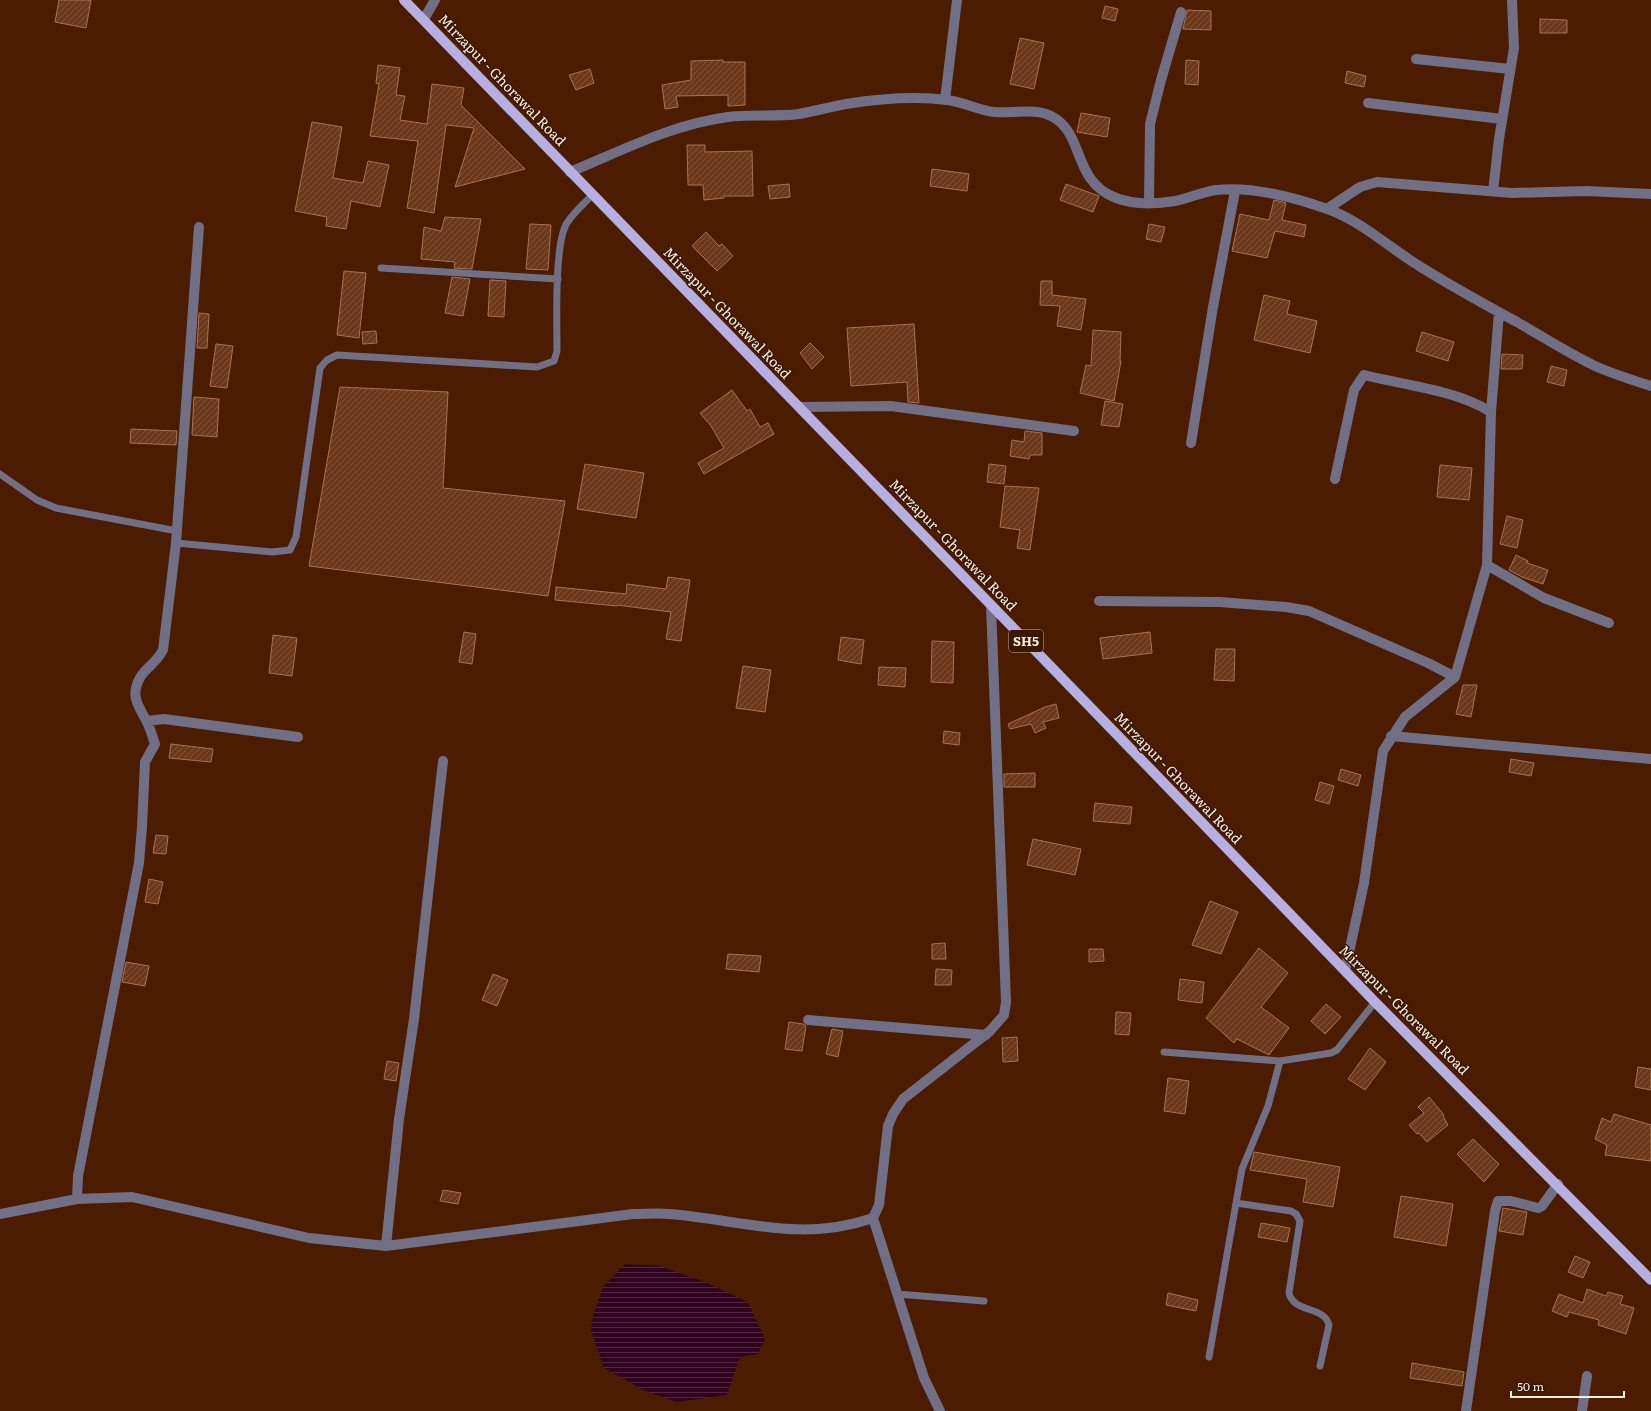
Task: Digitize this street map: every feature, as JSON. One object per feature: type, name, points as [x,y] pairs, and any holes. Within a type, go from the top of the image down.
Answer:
[{"type":"main road","name":"Mirzapur - Ghorawal Road","points":[[404,0],[1375,1002],[1558,1184],[1651,1280]]},
{"type":"street","points":[[424,19],[435,0]]},
{"type":"street","points":[[945,100],[958,0]]},
{"type":"street","points":[[1493,191],[1502,119],[1514,48],[1512,0]]},
{"type":"street","points":[[1149,202],[1150,124],[1181,12]]},
{"type":"street","points":[[1416,59],[1510,69]]},
{"type":"street","points":[[570,172],[676,129],[728,117],[796,114],[846,104],[887,100],[945,100],[996,112],[1033,112],[1051,115],[1063,125],[1071,136],[1082,166],[1089,179],[1098,188],[1125,202],[1140,204],[1149,202],[1175,201],[1213,190],[1258,191],[1327,209],[1361,226],[1415,263],[1592,364],[1632,381],[1651,386]]},
{"type":"street","points":[[1368,103],[1502,119]]},
{"type":"street","points":[[1327,209],[1360,187],[1377,182],[1512,193],[1586,191],[1651,194]]},
{"type":"street","points":[[1191,443],[1213,307],[1235,191]]},
{"type":"street","points":[[77,1199],[78,1176],[139,863],[145,762],[154,744],[147,721],[137,706],[135,696],[142,676],[158,660],[163,650],[176,543],[199,227]]},
{"type":"street","points":[[1345,971],[1364,883],[1383,751],[1391,736],[1405,718],[1455,677],[1487,565],[1491,412],[1499,312]]},
{"type":"street","points":[[1335,479],[1354,390],[1364,375],[1430,390],[1480,404],[1491,412]]},
{"type":"street","points":[[800,407],[892,406],[1074,431]]},
{"type":"street","points":[[1487,565],[1544,598],[1609,623]]},
{"type":"street","points":[[1099,601],[1219,602],[1286,607],[1309,611],[1428,663],[1455,677]]},
{"type":"street","points":[[940,1411],[924,1378],[873,1218],[879,1205],[888,1126],[893,1114],[903,1099],[986,1035],[998,1024],[1004,1015],[1006,1002],[991,605]]},
{"type":"street","points":[[147,721],[164,719],[298,738]]},
{"type":"street","points":[[1391,736],[1651,759]]},
{"type":"street","points":[[386,1246],[399,1119],[414,1018],[444,761]]},
{"type":"street","points":[[808,1020],[986,1035]]},
{"type":"street","points":[[1466,1411],[1494,1219],[1498,1201],[1511,1201],[1538,1208],[1542,1206],[1558,1184]]},
{"type":"street","points":[[0,1214],[77,1199],[132,1196],[308,1238],[386,1246],[633,1214],[669,1214],[787,1230],[815,1230],[851,1225],[873,1218]]},
{"type":"street","points":[[1582,1411],[1587,1376]]},
{"type":"lane","points":[[176,543],[272,552],[290,550],[296,537],[320,368],[327,360],[338,355],[537,367],[554,361],[557,351],[559,256],[567,223],[592,195]]},
{"type":"lane","points":[[381,268],[558,279]]},
{"type":"lane","points":[[0,474],[37,500],[56,508],[176,531]]},
{"type":"lane","points":[[1164,1052],[1280,1061],[1331,1053],[1337,1050],[1375,1002]]},
{"type":"lane","points":[[1209,1357],[1242,1169],[1268,1106],[1280,1061]]},
{"type":"lane","points":[[1236,1203],[1291,1211],[1296,1214],[1300,1221],[1289,1293],[1295,1304],[1323,1315],[1328,1319],[1329,1325],[1320,1366]]},
{"type":"lane","points":[[897,1294],[984,1301]]},
{"type":"shaded area","points":[[625,1264],[660,1266],[705,1282],[748,1302],[765,1339],[758,1354],[740,1357],[727,1395],[676,1402],[643,1390],[604,1368],[591,1330],[593,1316],[603,1287]]},
{"type":"building","points":[[59,0],[91,0],[86,28],[55,22]]},
{"type":"building","points":[[1105,6],[1118,9],[1115,21],[1102,18]]},
{"type":"building","points":[[1187,10],[1211,11],[1211,30],[1183,29]]},
{"type":"building","points":[[1540,19],[1567,20],[1567,33],[1540,33]]},
{"type":"building","points":[[1020,38],[1044,43],[1034,89],[1010,84]]},
{"type":"building","points":[[723,60],[723,62],[745,62],[745,105],[728,106],[728,95],[676,96],[678,107],[665,109],[662,85],[691,80],[691,61]]},
{"type":"building","points":[[1186,60],[1199,61],[1198,85],[1185,84]]},
{"type":"building","points":[[378,65],[400,68],[396,95],[405,96],[400,120],[427,124],[432,84],[464,88],[461,105],[525,169],[455,187],[474,128],[446,125],[434,213],[407,208],[418,141],[370,136],[379,84],[376,83]]},
{"type":"building","points":[[590,69],[594,83],[576,90],[569,75]]},
{"type":"building","points":[[1347,71],[1366,76],[1364,87],[1345,83]]},
{"type":"building","points":[[1081,113],[1110,118],[1107,137],[1077,132]]},
{"type":"building","points":[[312,122],[342,127],[333,178],[363,183],[368,161],[389,165],[380,207],[351,201],[346,229],[326,226],[327,217],[295,211]]},
{"type":"building","points":[[687,145],[705,145],[705,152],[752,151],[753,196],[724,196],[724,198],[704,200],[703,185],[688,185]]},
{"type":"building","points":[[932,169],[969,174],[967,191],[930,186]]},
{"type":"building","points":[[789,184],[790,197],[770,199],[768,186]]},
{"type":"building","points":[[1066,184],[1099,196],[1093,212],[1060,200]]},
{"type":"building","points":[[1274,200],[1286,203],[1282,220],[1306,225],[1304,237],[1275,231],[1267,258],[1232,251],[1240,214],[1269,220]]},
{"type":"building","points":[[445,217],[481,219],[472,269],[454,268],[455,262],[421,259],[424,227],[441,231]]},
{"type":"building","points":[[530,224],[551,225],[548,270],[526,269]]},
{"type":"building","points":[[1149,224],[1165,227],[1161,242],[1146,239]]},
{"type":"building","points":[[706,232],[719,246],[722,244],[733,256],[717,271],[692,246]]},
{"type":"building","points":[[344,271],[366,273],[359,338],[337,335]]},
{"type":"building","points":[[452,277],[470,279],[463,316],[445,313]]},
{"type":"building","points":[[490,280],[506,281],[504,317],[488,316]]},
{"type":"building","points":[[1041,281],[1052,281],[1052,295],[1086,299],[1081,330],[1057,326],[1060,306],[1040,305]]},
{"type":"building","points":[[1264,295],[1290,301],[1287,314],[1317,321],[1310,353],[1254,340]]},
{"type":"building","points":[[199,313],[209,314],[207,348],[197,348]]},
{"type":"building","points":[[914,324],[919,403],[908,402],[907,382],[851,386],[847,328]]},
{"type":"building","points":[[1093,330],[1121,332],[1121,361],[1114,401],[1080,393],[1086,365],[1091,366]]},
{"type":"building","points":[[376,331],[377,343],[363,344],[362,332]]},
{"type":"building","points":[[1422,332],[1454,342],[1448,361],[1416,351]]},
{"type":"building","points":[[810,343],[824,357],[812,369],[800,353]]},
{"type":"building","points":[[216,344],[233,346],[227,388],[210,386]]},
{"type":"building","points":[[1502,354],[1523,355],[1522,369],[1501,369]]},
{"type":"building","points":[[1551,366],[1567,370],[1564,386],[1547,382]]},
{"type":"building","points":[[340,387],[448,392],[443,488],[565,501],[548,596],[309,566]]},
{"type":"building","points":[[732,390],[747,411],[750,409],[760,427],[768,423],[774,434],[704,474],[698,463],[724,448],[711,426],[700,413]]},
{"type":"building","points":[[194,397],[219,399],[217,437],[192,435]]},
{"type":"building","points":[[1105,401],[1123,404],[1119,427],[1101,425]]},
{"type":"building","points":[[131,429],[177,431],[176,445],[130,443]]},
{"type":"building","points":[[1025,431],[1042,433],[1042,455],[1030,455],[1029,459],[1010,456],[1012,440],[1024,442]]},
{"type":"building","points":[[585,464],[644,473],[636,518],[577,509]]},
{"type":"building","points":[[989,464],[1006,466],[1004,484],[987,482]]},
{"type":"building","points":[[1440,465],[1472,468],[1469,500],[1437,497]]},
{"type":"building","points":[[1005,486],[1039,488],[1030,550],[1017,548],[1020,530],[1000,527]]},
{"type":"building","points":[[1507,516],[1523,520],[1517,548],[1500,544]]},
{"type":"building","points":[[1516,555],[1528,561],[1527,563],[1548,570],[1543,584],[1522,577],[1509,570]]},
{"type":"building","points":[[668,577],[690,580],[681,641],[666,639],[671,612],[617,605],[555,600],[556,587],[626,594],[627,584],[666,589]]},
{"type":"building","points":[[464,632],[476,634],[472,664],[459,662]]},
{"type":"building","points":[[1150,632],[1152,653],[1103,659],[1100,638]]},
{"type":"building","points":[[273,635],[297,638],[292,676],[269,673]]},
{"type":"building","points":[[841,637],[864,640],[861,664],[838,660]]},
{"type":"building","points":[[932,641],[954,642],[953,683],[931,682]]},
{"type":"building","points":[[1216,649],[1235,649],[1234,681],[1214,680]]},
{"type":"building","points":[[743,666],[771,670],[765,712],[736,708]]},
{"type":"building","points":[[879,667],[906,668],[905,687],[878,685]]},
{"type":"building","points":[[1463,685],[1477,685],[1471,717],[1456,714]]},
{"type":"building","points":[[1056,704],[1059,718],[1043,722],[1046,728],[1035,733],[1031,724],[1010,729],[1008,724],[1045,707]]},
{"type":"building","points":[[944,731],[960,733],[959,745],[943,743]]},
{"type":"building","points":[[171,744],[213,749],[211,762],[169,758]]},
{"type":"building","points":[[1511,759],[1534,763],[1531,776],[1509,772]]},
{"type":"building","points":[[1341,769],[1361,775],[1358,786],[1338,780]]},
{"type":"building","points":[[1035,773],[1035,787],[1004,787],[1004,774]]},
{"type":"building","points":[[1320,782],[1334,786],[1329,804],[1315,800]]},
{"type":"building","points":[[1095,803],[1132,807],[1130,824],[1093,821]]},
{"type":"building","points":[[156,835],[168,836],[166,854],[153,853]]},
{"type":"building","points":[[1033,839],[1081,849],[1075,875],[1027,865]]},
{"type":"building","points":[[149,879],[163,882],[158,904],[145,902]]},
{"type":"building","points":[[1210,901],[1238,912],[1221,954],[1192,945]]},
{"type":"building","points":[[945,943],[946,959],[932,959],[932,944]]},
{"type":"building","points":[[1259,948],[1288,973],[1261,1007],[1289,1028],[1269,1055],[1237,1039],[1234,1043],[1206,1018]]},
{"type":"building","points":[[1089,949],[1103,949],[1104,961],[1089,962]]},
{"type":"building","points":[[728,954],[761,956],[759,972],[726,969]]},
{"type":"building","points":[[126,962],[149,966],[145,986],[122,982]]},
{"type":"building","points":[[936,969],[952,970],[951,985],[935,985]]},
{"type":"building","points":[[493,974],[508,980],[497,1006],[482,1000]]},
{"type":"building","points":[[1180,979],[1204,982],[1202,1003],[1178,1000]]},
{"type":"building","points":[[1326,1004],[1341,1017],[1325,1034],[1311,1021]]},
{"type":"building","points":[[1116,1012],[1131,1013],[1129,1035],[1115,1034]]},
{"type":"building","points":[[789,1022],[803,1024],[806,1026],[802,1051],[785,1049]]},
{"type":"building","points":[[832,1029],[843,1031],[838,1057],[826,1054]]},
{"type":"building","points":[[1017,1037],[1018,1061],[1003,1062],[1002,1038]]},
{"type":"building","points":[[1370,1048],[1386,1062],[1365,1090],[1348,1079]]},
{"type":"building","points":[[387,1061],[399,1063],[396,1081],[384,1079]]},
{"type":"building","points":[[1638,1067],[1651,1069],[1651,1090],[1635,1087]]},
{"type":"building","points":[[1168,1078],[1189,1081],[1185,1114],[1164,1111]]},
{"type":"building","points":[[1429,1097],[1444,1115],[1443,1116],[1448,1125],[1427,1142],[1409,1125],[1424,1113],[1418,1107]]},
{"type":"building","points":[[1614,1114],[1651,1125],[1651,1161],[1605,1155],[1607,1145],[1595,1139],[1602,1118],[1611,1122]]},
{"type":"building","points":[[1473,1139],[1499,1164],[1484,1182],[1457,1154]]},
{"type":"building","points":[[1254,1152],[1340,1167],[1333,1207],[1303,1202],[1307,1179],[1250,1170]]},
{"type":"building","points":[[443,1190],[461,1193],[458,1204],[440,1201]]},
{"type":"building","points":[[1401,1196],[1453,1204],[1446,1246],[1394,1237]]},
{"type":"building","points":[[1503,1208],[1527,1212],[1523,1235],[1499,1231]]},
{"type":"building","points":[[1261,1223],[1290,1228],[1287,1242],[1258,1237]]},
{"type":"building","points":[[1575,1256],[1590,1262],[1583,1278],[1568,1272]]},
{"type":"building","points":[[1587,1289],[1606,1296],[1608,1292],[1623,1296],[1620,1304],[1634,1308],[1626,1334],[1598,1325],[1599,1320],[1569,1312],[1567,1317],[1552,1311],[1559,1294],[1583,1303]]},
{"type":"building","points":[[1168,1293],[1198,1300],[1196,1311],[1166,1305]]},
{"type":"building","points":[[1412,1363],[1464,1372],[1462,1386],[1410,1378]]}]
